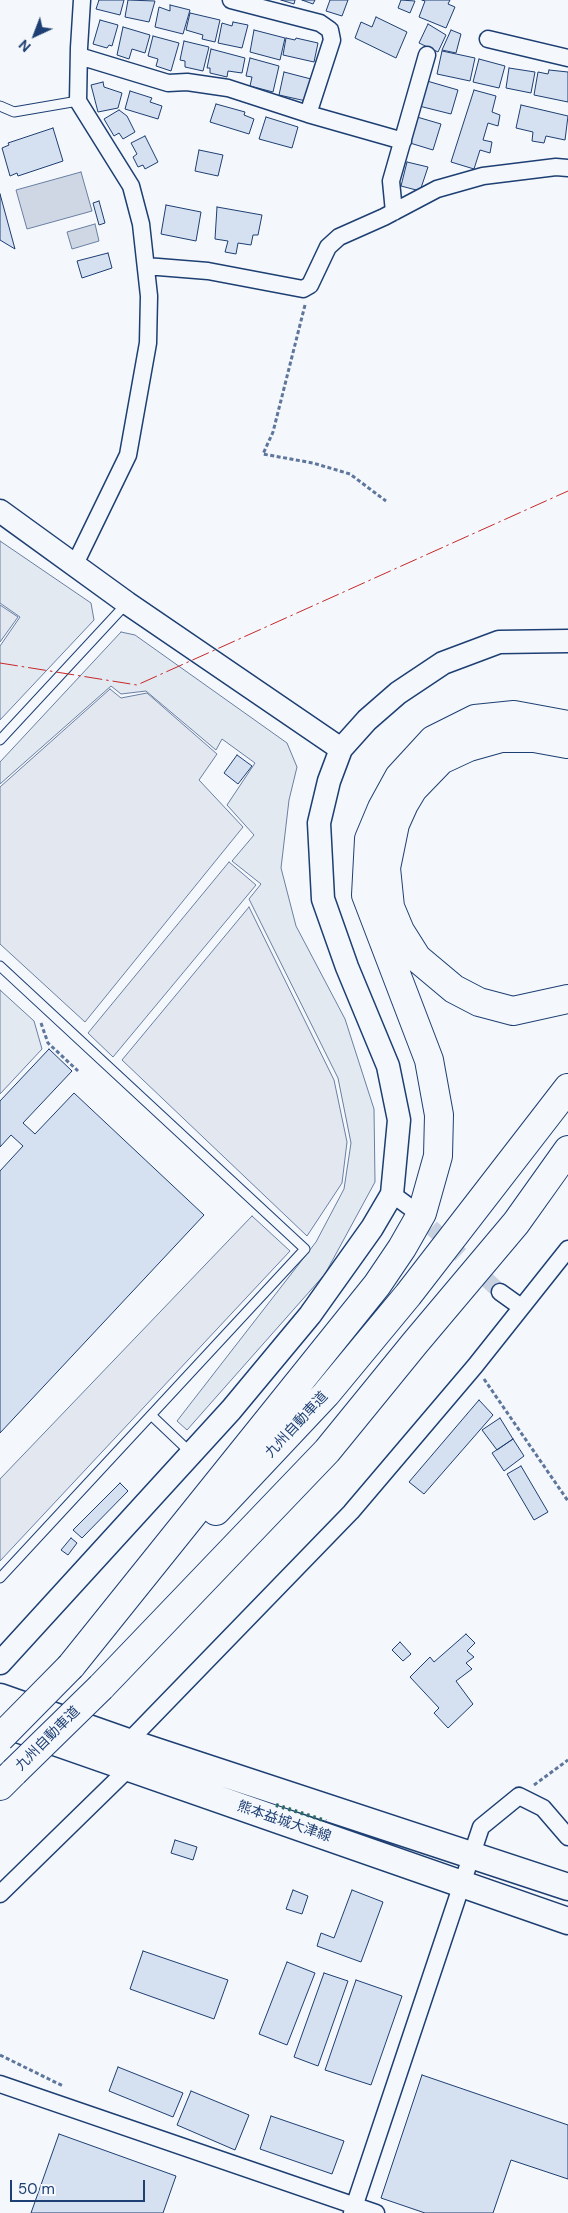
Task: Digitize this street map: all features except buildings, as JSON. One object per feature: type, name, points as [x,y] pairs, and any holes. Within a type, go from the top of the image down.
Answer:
[{"type":"highway","points":[[71,1666],[377,1285],[402,1248],[422,1213],[438,1156],[439,1115],[429,1060],[366,895],[369,839],[382,808],[399,777],[433,740],[475,719],[514,715],[568,725]]},
{"type":"highway","points":[[568,744],[534,738],[501,738],[468,747],[441,760],[418,784],[404,804],[395,824],[386,868],[390,907],[400,931],[417,958],[454,988],[479,1002],[513,1011],[568,999]]},
{"type":"highway","name":"九州自動車道","points":[[0,1738],[71,1666],[326,1394],[408,1295],[568,1088]]},
{"type":"highway","name":"九州自動車道","points":[[7,1779],[101,1687],[327,1451],[516,1223],[568,1150]]},
{"type":"highway","points":[[516,1223],[568,1174]]},
{"type":"main road","name":"熊本益城大津線","points":[[0,1697],[128,1742],[568,1888]]},
{"type":"main road","name":"熊本益城大津線","points":[[0,1723],[568,1921]]},
{"type":"street","points":[[75,564],[128,455],[148,343],[149,296],[141,224],[131,186],[78,101],[82,0]]},
{"type":"street","points":[[231,0],[320,23],[330,30],[332,40],[308,114]]},
{"type":"street","points":[[488,39],[568,58]]},
{"type":"street","points":[[394,212],[392,181],[427,55]]},
{"type":"street","points":[[79,56],[168,83],[188,82],[228,88],[308,114],[402,141]]},
{"type":"street","points":[[146,266],[208,271],[303,289],[310,285],[328,247],[339,237],[436,190],[483,176],[556,167],[568,168]]},
{"type":"street","points":[[0,512],[127,603],[341,748]]},
{"type":"street","points":[[5,1658],[191,1453],[310,1316],[372,1228],[392,1194],[399,1120],[388,1066],[347,967],[323,899],[320,823],[329,781],[341,748],[367,720],[398,693],[443,663],[499,642],[568,641]]},
{"type":"street","points":[[392,1194],[411,1208]]},
{"type":"street","points":[[128,1742],[350,1512],[476,1366],[568,1249]]},
{"type":"street","points":[[500,1292],[521,1307]]},
{"type":"street","points":[[0,1894],[130,1767]]},
{"type":"street","points":[[353,2210],[481,1827],[519,1796],[543,1808],[568,1837]]},
{"type":"street","points":[[0,2084],[353,2210],[376,2213]]},
{"type":"lane","points":[[0,106],[14,112],[78,101]]},
{"type":"lane","points":[[0,740],[127,603]]},
{"type":"lane","points":[[0,966],[304,1250],[0,1578]]},
{"type":"lane","points":[[151,1415],[191,1453]]},
{"type":"path","points":[[310,285],[273,432],[263,454],[313,463],[350,474],[386,501]]},
{"type":"path","points":[[39,1017],[48,1043],[78,1071]]},
{"type":"path","points":[[476,1366],[568,1501]]},
{"type":"path","points":[[519,1796],[568,1760]]},
{"type":"path","points":[[0,2055],[71,2090],[72,2109]]},
{"type":"shaded area","points":[[81,172],[92,211],[27,229],[16,190]]},
{"type":"shaded area","points":[[95,224],[99,241],[72,249],[67,232]]},
{"type":"shaded area","points":[[0,541],[91,603],[94,620],[0,720],[0,646],[20,617],[0,603]]},
{"type":"shaded area","points":[[0,605],[18,617],[0,642]]},
{"type":"shaded area","points":[[121,632],[135,635],[287,743],[297,767],[289,800],[281,868],[296,926],[345,1019],[374,1109],[375,1182],[325,1274],[187,1430],[177,1421],[316,1242],[344,1189],[351,1143],[338,1078],[249,899],[261,884],[232,861],[254,835],[227,805],[255,763],[222,739],[216,750],[146,691],[121,694],[111,686],[0,784],[0,762]]},
{"type":"shaded area","points":[[110,689],[121,698],[147,693],[217,754],[199,780],[243,827],[85,1022],[0,944],[0,787]]},
{"type":"shaded area","points":[[229,862],[256,885],[113,1057],[88,1033]]},
{"type":"shaded area","points":[[249,907],[334,1080],[347,1142],[342,1183],[307,1236],[122,1060]]},
{"type":"shaded area","points":[[0,990],[34,1021],[42,1049],[0,1094]]},
{"type":"shaded area","points":[[252,1216],[290,1251],[0,1561],[0,1479]]},
{"type":"tunnel","points":[[414,1211],[500,1292]]},
{"type":"hedge","points":[[276,1805],[326,1821]]},
{"type":"power","points":[[0,663],[137,685],[568,491]]}]
